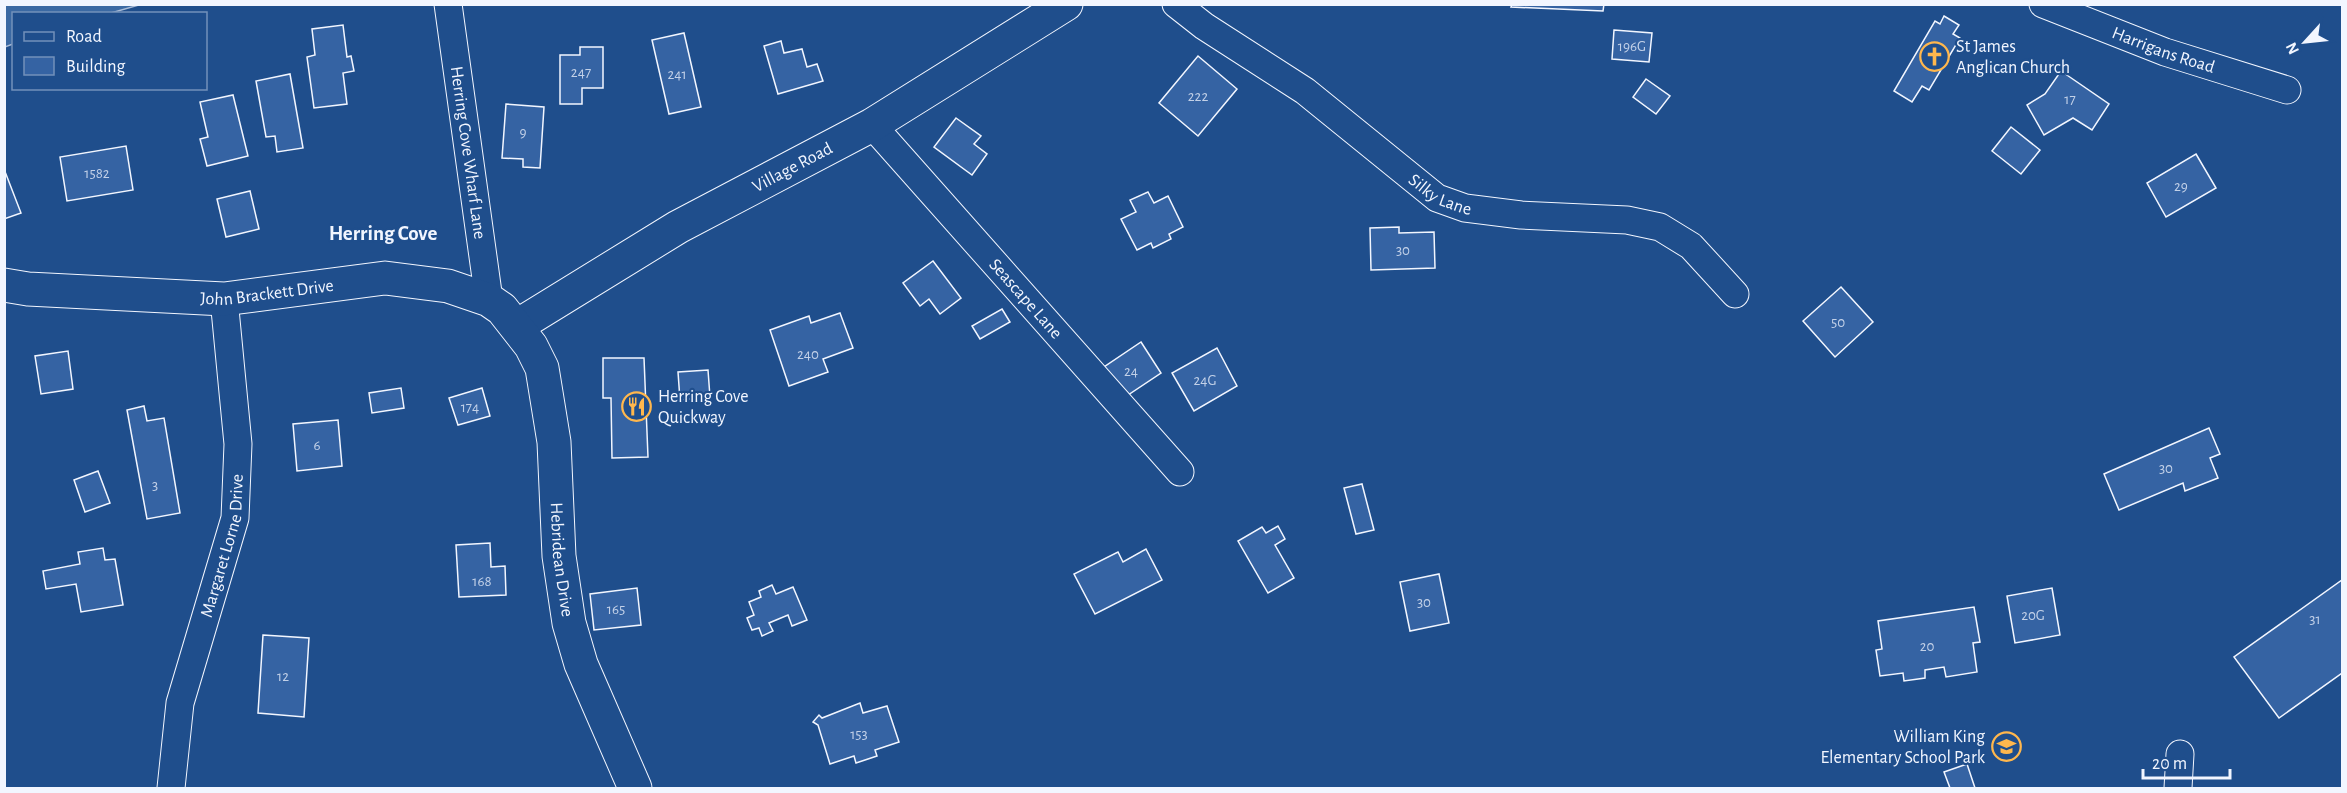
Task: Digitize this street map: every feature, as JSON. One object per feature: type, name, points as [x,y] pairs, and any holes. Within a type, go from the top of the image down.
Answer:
[{"type":"main road","name":"Village Road","points":[[517,326],[678,227],[872,126],[1066,4]]},
{"type":"main road","name":"John Brackett Drive","points":[[4,285],[28,289],[224,300],[385,278],[448,286],[489,300],[517,326]]},
{"type":"main road","name":"Hebridean Drive","points":[[517,326],[542,369],[549,400],[554,442],[559,556],[568,623],[581,664],[635,789]]},
{"type":"street","name":"Herring Cove Wharf Lane","points":[[448,4],[489,300]]},
{"type":"street","name":"Silky Lane","points":[[1176,4],[1204,26],[1305,91],[1437,198],[1465,208],[1521,215],[1627,220],[1660,227],[1691,246],[1735,294]]},
{"type":"street","name":"Harrigans Road","points":[[2043,4],[2165,52],[2287,90]]},
{"type":"street","name":"Seascape Lane","points":[[872,126],[1180,472]]},
{"type":"street","name":"Margaret Lorne Drive","points":[[171,789],[180,703],[236,519],[238,444],[224,300]]},
{"type":"street","points":[[2178,789],[2180,754]]},
{"type":"water","points":[[5,4],[139,4],[114,12],[12,12],[12,44],[5,47]]},
{"type":"building","points":[[1512,4],[1604,4],[1603,11],[1511,7]]},
{"type":"building","points":[[1944,16],[1959,25],[1953,34],[1960,38],[1929,90],[1922,86],[1912,102],[1894,91],[1935,21],[1940,24]]},
{"type":"building","points":[[343,25],[347,57],[351,56],[354,71],[343,73],[347,104],[314,108],[307,57],[315,55],[312,29]]},
{"type":"building","points":[[1614,30],[1652,33],[1649,62],[1612,59]]},
{"type":"building","points":[[684,33],[701,107],[669,114],[652,40]]},
{"type":"building","points":[[781,41],[784,53],[802,49],[807,67],[817,64],[823,81],[778,94],[764,46]]},
{"type":"building","points":[[580,47],[603,47],[603,88],[582,88],[582,104],[560,104],[560,55],[580,55]]},
{"type":"building","points":[[1198,56],[1237,89],[1198,136],[1159,103]]},
{"type":"building","points":[[2061,71],[2109,104],[2092,130],[2073,118],[2044,135],[2027,105],[2045,94]]},
{"type":"building","points":[[290,74],[303,148],[277,152],[275,136],[266,137],[256,81]]},
{"type":"building","points":[[1646,79],[1670,96],[1656,114],[1633,97]]},
{"type":"building","points":[[233,95],[248,156],[207,166],[200,139],[208,137],[200,102]]},
{"type":"building","points":[[506,104],[544,107],[540,168],[523,167],[523,159],[502,158]]},
{"type":"building","points":[[956,118],[981,136],[974,144],[987,154],[972,175],[934,147]]},
{"type":"building","points":[[2011,127],[2040,150],[2021,174],[1992,151]]},
{"type":"building","points":[[126,146],[133,190],[67,201],[60,157]]},
{"type":"building","points":[[2196,154],[2216,188],[2166,217],[2147,183]]},
{"type":"building","points":[[4,169],[21,213],[4,219]]},
{"type":"building","points":[[250,191],[259,229],[226,237],[217,199]]},
{"type":"building","points":[[1148,192],[1154,203],[1168,196],[1183,227],[1169,234],[1171,239],[1153,248],[1151,243],[1137,250],[1121,219],[1136,212],[1130,200]]},
{"type":"building","points":[[1399,227],[1399,233],[1434,232],[1435,268],[1371,270],[1370,228]]},
{"type":"building","points":[[933,261],[961,298],[940,314],[929,299],[920,306],[903,283]]},
{"type":"building","points":[[1841,287],[1873,322],[1835,357],[1803,321]]},
{"type":"building","points":[[1002,309],[1010,322],[980,339],[972,326]]},
{"type":"building","points":[[840,313],[853,348],[823,359],[828,372],[789,386],[770,330],[809,316],[811,323]]},
{"type":"building","points":[[1141,342],[1161,373],[1122,399],[1101,369]]},
{"type":"building","points":[[1217,348],[1237,386],[1194,411],[1172,373]]},
{"type":"building","points":[[68,351],[73,389],[41,394],[35,356]]},
{"type":"building","points":[[603,358],[644,358],[648,457],[612,458],[611,398],[603,398]]},
{"type":"building","points":[[708,370],[710,397],[680,400],[678,372]]},
{"type":"building","points":[[401,388],[404,408],[372,413],[369,393]]},
{"type":"building","points":[[482,388],[490,416],[458,425],[449,398]]},
{"type":"building","points":[[144,406],[147,421],[164,418],[180,513],[147,519],[127,410]]},
{"type":"building","points":[[338,420],[342,466],[297,471],[293,424]]},
{"type":"building","points":[[2209,428],[2220,454],[2210,458],[2218,478],[2185,491],[2183,483],[2119,510],[2104,474]]},
{"type":"building","points":[[98,471],[110,503],[85,512],[74,480]]},
{"type":"building","points":[[1362,484],[1374,530],[1356,534],[1344,488]]},
{"type":"building","points":[[1278,526],[1285,539],[1275,545],[1294,578],[1268,593],[1238,541],[1262,527],[1266,533]]},
{"type":"building","points":[[490,543],[491,567],[505,566],[506,595],[459,597],[456,545]]},
{"type":"building","points":[[103,548],[105,560],[115,559],[123,605],[81,612],[76,584],[46,589],[43,571],[80,564],[78,552]]},
{"type":"building","points":[[1146,549],[1162,580],[1095,614],[1074,574],[1118,552],[1123,562]]},
{"type":"building","points":[[1439,574],[1449,623],[1410,631],[1400,582]]},
{"type":"building","points":[[2342,580],[2342,673],[2279,718],[2234,657]]},
{"type":"building","points":[[772,585],[776,594],[793,587],[807,620],[792,626],[788,615],[769,623],[773,631],[762,636],[759,628],[752,630],[747,618],[754,615],[749,602],[761,597],[759,591]]},
{"type":"building","points":[[637,588],[641,625],[594,630],[590,594]]},
{"type":"building","points":[[2052,588],[2060,635],[2015,643],[2007,596]]},
{"type":"building","points":[[1974,607],[1980,642],[1973,643],[1977,672],[1946,677],[1944,667],[1925,670],[1925,678],[1904,681],[1903,673],[1880,676],[1876,650],[1882,649],[1878,621]]},
{"type":"building","points":[[263,635],[309,638],[304,717],[258,713]]},
{"type":"building","points":[[860,703],[863,713],[887,706],[899,742],[875,750],[877,756],[856,763],[854,756],[830,764],[818,725],[813,722],[819,715],[822,718]]},
{"type":"building","points":[[1967,764],[1975,788],[1950,788],[1944,772]]},
{"type":"place","name":"St James Anglican Church","points":[[1935,56]]},
{"type":"place","name":"Herring Cove Quickway","points":[[637,406]]},
{"type":"place","name":"William King Elementary School Park","points":[[2006,746]]},
{"type":"district","name":"Herring Cove","points":[[383,233]]}]
